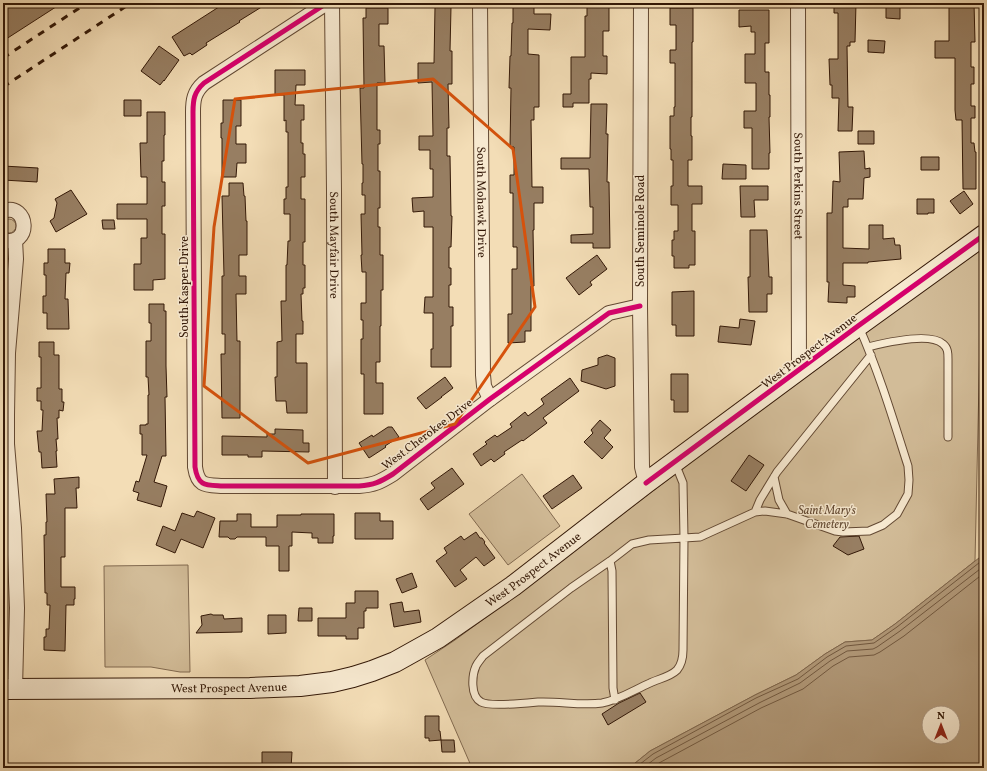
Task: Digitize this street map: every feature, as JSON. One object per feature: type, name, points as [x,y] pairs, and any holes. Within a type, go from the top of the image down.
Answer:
[{"type":"main road","name":"West Prospect Avenue","points":[[9,689],[242,688],[300,686],[332,682],[372,671],[395,662],[438,638],[513,586],[646,483],[984,235]]},
{"type":"street","name":"South Kasper Drive","points":[[199,480],[196,475],[195,467],[193,102],[195,93],[204,83],[327,3]]},
{"type":"street","name":"South Mayfair Drive","points":[[332,3],[335,487]]},
{"type":"street","name":"South Mohawk Drive","points":[[480,3],[483,375],[484,386],[490,399]]},
{"type":"street","name":"South Seminole Road","points":[[641,3],[640,306],[642,467],[646,483]]},
{"type":"street","name":"South Perkins Street","points":[[798,3],[799,370]]},
{"type":"street","points":[[3,211],[11,210],[20,214],[24,223],[24,228],[20,237],[9,240],[16,259],[8,290],[6,415],[14,528],[16,594],[9,689]]},
{"type":"street","name":"West Cherokee Drive","points":[[199,480],[206,485],[223,486],[335,487],[369,486],[378,483],[393,474],[490,399],[608,313],[640,306]]},
{"type":"lane","points":[[675,462],[683,483],[684,538],[682,660],[677,670],[615,700],[603,703],[482,703],[475,697],[473,678],[476,666],[483,656],[571,588],[636,542],[649,540],[684,538],[700,537],[740,518],[756,512],[765,511],[787,514],[835,531],[843,532],[869,531],[884,525],[897,514],[908,494],[908,466],[878,374],[858,326]]},
{"type":"lane","points":[[868,347],[890,342],[915,339],[933,339],[944,345],[948,350],[948,437]]},
{"type":"lane","points":[[756,512],[760,500],[777,472],[871,355]]},
{"type":"lane","points":[[774,477],[779,500],[787,514]]},
{"type":"lane","points":[[610,561],[612,571],[613,680],[615,700]]},
{"type":"highlighted area","points":[[433,79],[513,149],[535,307],[455,424],[308,463],[204,386],[214,227],[235,99]]},
{"type":"green space","points":[[6,219],[12,219],[16,223],[16,229],[12,233],[6,233],[2,229],[2,223]]},
{"type":"green space","name":"Saint Mary's Cemetery","points":[[982,247],[975,561],[895,624],[872,640],[845,642],[825,654],[796,675],[650,751],[629,768],[472,768],[425,660],[503,605],[733,430]]},
{"type":"green space","points":[[522,474],[560,526],[508,565],[469,514]]},
{"type":"green space","points":[[188,565],[190,672],[180,672],[151,667],[105,667],[104,566]]},
{"type":"water","points":[[984,554],[984,768],[629,768],[650,751],[796,675],[825,654],[845,642],[872,640],[895,624]]},
{"type":"building","points":[[3,3],[62,3],[3,41]]},
{"type":"building","points":[[225,3],[268,3],[206,43],[207,45],[192,55],[190,53],[184,56],[172,37]]},
{"type":"building","points":[[513,3],[534,3],[534,14],[551,14],[550,30],[528,29],[528,54],[539,55],[539,107],[534,107],[534,120],[531,120],[532,187],[543,187],[543,203],[534,203],[534,286],[531,286],[531,331],[525,331],[525,342],[508,343],[508,314],[512,314],[512,269],[517,269],[517,247],[513,247],[513,193],[510,193],[510,175],[514,175],[514,147],[510,147],[511,88],[509,88]]},
{"type":"building","points":[[587,3],[609,3],[609,31],[603,31],[603,56],[607,56],[607,74],[591,73],[591,79],[589,79],[589,103],[573,103],[573,107],[563,107],[563,94],[571,94],[571,57],[585,57],[585,16],[587,16]]},
{"type":"building","points":[[834,3],[856,3],[855,42],[850,42],[850,46],[847,46],[848,107],[853,107],[852,131],[838,131],[839,98],[832,98],[832,85],[830,85],[829,59],[838,59],[838,13],[834,13]]},
{"type":"building","points":[[886,3],[900,3],[900,19],[886,18]]},
{"type":"building","points":[[949,3],[974,3],[975,42],[971,42],[971,67],[974,67],[974,84],[971,84],[971,106],[975,106],[975,118],[971,118],[971,143],[974,143],[976,152],[976,189],[963,189],[962,120],[956,120],[955,58],[935,58],[935,41],[949,41]]},
{"type":"building","points":[[435,7],[451,7],[450,51],[452,51],[452,84],[448,84],[449,128],[447,128],[447,156],[450,156],[452,216],[451,247],[449,247],[451,285],[449,285],[449,307],[453,307],[453,326],[451,326],[451,367],[431,367],[431,349],[433,349],[433,313],[424,313],[425,297],[433,297],[433,227],[424,227],[424,211],[413,212],[412,198],[433,197],[433,169],[430,169],[430,150],[419,150],[419,136],[433,136],[432,82],[418,83],[418,63],[434,63]]},
{"type":"building","points":[[366,8],[388,8],[388,24],[379,24],[379,46],[384,46],[385,83],[377,83],[377,130],[380,130],[380,144],[378,144],[380,208],[378,208],[378,227],[380,227],[380,255],[383,255],[383,290],[381,290],[380,362],[376,362],[376,383],[383,383],[383,414],[364,414],[364,374],[361,374],[361,339],[363,339],[363,320],[361,320],[361,303],[366,303],[366,272],[362,272],[361,255],[361,214],[365,214],[365,195],[362,195],[363,164],[360,88],[364,88],[363,18],[366,18]]},
{"type":"building","points":[[670,8],[693,8],[691,117],[692,160],[688,160],[688,186],[702,186],[702,204],[692,204],[692,231],[695,231],[695,265],[689,265],[689,268],[674,268],[674,256],[672,256],[672,240],[674,240],[674,231],[678,231],[678,205],[671,205],[673,160],[671,160],[670,149],[670,116],[674,116],[675,107],[675,63],[670,63],[670,50],[676,50],[676,25],[670,25]]},
{"type":"building","points":[[739,10],[769,10],[769,43],[765,43],[765,72],[769,72],[770,95],[769,169],[752,169],[752,128],[744,128],[744,111],[756,111],[756,83],[745,83],[745,54],[755,54],[755,32],[751,32],[751,26],[739,27]]},
{"type":"building","points":[[868,40],[885,41],[884,53],[868,52]]},
{"type":"building","points":[[159,46],[179,60],[160,85],[141,71]]},
{"type":"building","points":[[275,70],[305,70],[305,85],[296,85],[295,105],[304,105],[304,120],[301,120],[301,143],[303,143],[303,154],[305,154],[305,177],[301,177],[301,199],[305,199],[305,242],[303,242],[303,265],[305,265],[305,288],[303,288],[303,294],[301,294],[303,334],[296,334],[296,363],[307,363],[307,413],[287,413],[286,401],[276,401],[275,377],[277,377],[277,342],[282,341],[281,301],[286,301],[286,265],[288,241],[290,241],[290,214],[284,214],[284,199],[286,199],[286,187],[288,187],[288,132],[286,132],[286,120],[284,121],[284,95],[275,95]]},
{"type":"building","points":[[124,100],[141,100],[141,116],[124,116]]},
{"type":"building","points":[[223,100],[241,100],[241,126],[236,126],[236,144],[246,144],[246,163],[237,163],[236,177],[222,177],[221,123],[223,123]]},
{"type":"building","points":[[591,104],[607,104],[607,182],[609,182],[610,248],[593,248],[593,243],[571,243],[571,235],[593,234],[593,207],[590,207],[589,169],[561,169],[561,158],[590,158]]},
{"type":"building","points":[[147,112],[165,112],[162,182],[165,182],[165,206],[162,206],[162,234],[165,234],[165,279],[153,280],[153,290],[134,290],[134,264],[141,264],[141,238],[147,238],[147,219],[117,219],[117,204],[147,204],[147,177],[141,177],[140,143],[147,143]]},
{"type":"building","points":[[858,131],[874,131],[874,144],[858,144]]},
{"type":"building","points":[[864,151],[865,169],[870,168],[870,177],[864,178],[863,199],[848,199],[848,207],[843,207],[843,248],[869,249],[869,225],[883,225],[883,239],[894,238],[895,245],[900,245],[901,259],[868,263],[843,263],[843,285],[855,286],[855,297],[847,297],[847,303],[828,302],[829,282],[827,282],[827,213],[832,213],[833,181],[840,182],[839,152]]},
{"type":"building","points":[[921,157],[939,157],[939,170],[921,170]]},
{"type":"building","points":[[723,164],[746,165],[746,179],[722,179]]},
{"type":"building","points":[[3,166],[38,168],[37,182],[3,180]]},
{"type":"building","points":[[229,183],[243,183],[247,221],[247,255],[239,255],[239,276],[246,276],[246,294],[236,294],[237,341],[240,341],[240,418],[222,418],[221,354],[225,354],[225,334],[222,334],[222,276],[224,276],[222,196],[229,196]]},
{"type":"building","points":[[740,186],[768,186],[768,200],[754,200],[755,217],[741,217]]},
{"type":"building","points":[[71,190],[87,214],[56,232],[50,221],[54,218],[57,203],[55,199]]},
{"type":"building","points":[[964,191],[973,204],[960,214],[950,201]]},
{"type":"building","points":[[917,199],[934,199],[934,213],[917,214]]},
{"type":"building","points":[[102,220],[114,220],[115,229],[103,229]]},
{"type":"building","points":[[750,230],[767,230],[769,277],[772,277],[772,294],[767,294],[767,312],[749,312],[748,277],[750,277]]},
{"type":"building","points":[[48,249],[65,249],[65,263],[70,263],[69,273],[66,273],[65,299],[68,299],[69,329],[47,329],[47,313],[43,313],[43,296],[46,296],[46,275],[44,275],[44,263],[48,263]]},
{"type":"building","points":[[597,255],[607,269],[590,282],[592,285],[579,295],[566,278]]},
{"type":"building","points":[[694,291],[694,336],[676,336],[676,325],[672,325],[672,292]]},
{"type":"building","points":[[149,304],[164,304],[164,311],[166,311],[166,456],[162,456],[154,482],[167,486],[161,507],[137,500],[139,493],[133,491],[136,481],[139,482],[147,455],[142,455],[142,434],[140,434],[140,425],[148,424],[149,395],[148,377],[146,377],[146,341],[151,341]]},
{"type":"building","points":[[740,319],[755,321],[751,345],[718,342],[720,326],[739,328]]},
{"type":"building","points":[[39,342],[54,342],[54,355],[59,355],[59,389],[62,389],[62,402],[64,402],[63,411],[59,410],[59,418],[57,418],[57,467],[42,468],[41,452],[39,452],[37,431],[42,431],[43,410],[41,410],[41,401],[37,401],[37,388],[41,388],[41,357],[39,357]]},
{"type":"building","points":[[607,355],[615,358],[615,386],[606,389],[581,381],[582,370],[598,365],[598,358]]},
{"type":"building","points":[[671,374],[688,374],[688,412],[674,412],[674,400],[671,400]]},
{"type":"building","points":[[445,377],[453,388],[426,409],[417,398]]},
{"type":"building","points":[[570,378],[579,391],[543,418],[547,423],[523,441],[522,440],[504,452],[505,454],[494,462],[491,459],[481,466],[473,454],[487,444],[485,442],[495,435],[497,437],[512,427],[510,424],[525,412],[528,416],[544,404],[541,399]]},
{"type":"building","points":[[600,420],[611,430],[604,438],[613,447],[602,459],[584,442],[593,433],[591,430]]},
{"type":"building","points":[[388,427],[392,427],[399,437],[369,458],[359,443],[372,435],[373,437]]},
{"type":"building","points":[[275,429],[303,430],[303,443],[309,443],[309,452],[262,451],[262,457],[248,457],[248,455],[222,455],[222,436],[267,437],[267,434],[275,434]]},
{"type":"building","points":[[749,455],[764,465],[746,491],[731,481]]},
{"type":"building","points":[[452,468],[464,484],[428,510],[420,499],[435,488],[431,483]]},
{"type":"building","points":[[573,475],[582,488],[552,509],[543,496]]},
{"type":"building","points":[[79,477],[79,488],[76,488],[77,508],[65,508],[65,557],[61,557],[61,587],[75,587],[74,605],[66,605],[65,651],[44,650],[44,637],[46,637],[46,629],[49,629],[50,605],[47,605],[47,593],[45,593],[44,535],[46,535],[47,522],[46,494],[55,494],[54,479]]},
{"type":"building","points":[[197,511],[215,518],[203,548],[181,539],[175,553],[156,545],[163,526],[175,531],[182,513],[194,517]]},
{"type":"building","points":[[355,513],[380,513],[380,521],[393,521],[393,539],[355,539]]},
{"type":"building","points":[[237,514],[251,514],[251,527],[277,527],[277,515],[334,514],[333,543],[318,543],[318,538],[312,538],[312,533],[292,532],[292,546],[289,546],[289,571],[279,571],[279,546],[266,546],[266,537],[237,537],[235,539],[230,539],[228,537],[219,537],[220,521],[237,521]]},
{"type":"building","points":[[476,532],[485,542],[484,543],[495,558],[484,566],[476,557],[460,570],[467,579],[455,587],[436,561],[447,553],[444,548],[461,536],[464,540]]},
{"type":"building","points":[[859,536],[864,549],[848,555],[833,546],[840,537]]},
{"type":"building","points":[[412,573],[417,587],[402,593],[396,579]]},
{"type":"building","points":[[355,591],[378,591],[378,608],[366,608],[366,611],[364,611],[364,628],[358,628],[358,639],[346,639],[346,636],[318,636],[318,618],[346,618],[346,603],[355,603]]},
{"type":"building","points":[[402,602],[404,612],[419,610],[421,622],[394,627],[390,604]]},
{"type":"building","points":[[299,608],[312,608],[312,621],[298,621]]},
{"type":"building","points":[[211,614],[223,615],[224,619],[242,618],[242,632],[196,633],[202,625],[201,616]]},
{"type":"building","points":[[268,615],[286,615],[286,633],[268,634]]},
{"type":"building","points":[[640,693],[646,702],[608,725],[602,714],[619,703]]},
{"type":"building","points":[[425,716],[439,716],[439,731],[441,740],[429,741],[429,738],[425,738]]},
{"type":"building","points":[[441,740],[454,740],[455,752],[442,752]]},
{"type":"building","points":[[262,752],[292,752],[291,768],[271,768],[271,765],[262,765]]},
{"type":"railway","points":[[3,58],[87,3]]},
{"type":"railway","points":[[3,87],[131,3]]},
{"type":"cycle path","points":[[327,3],[204,83],[195,96],[193,104],[195,467],[196,474],[201,482],[207,485],[223,486],[359,486],[377,483],[393,474],[490,399],[609,313],[640,306]]},
{"type":"cycle path","points":[[646,483],[984,235]]}]
